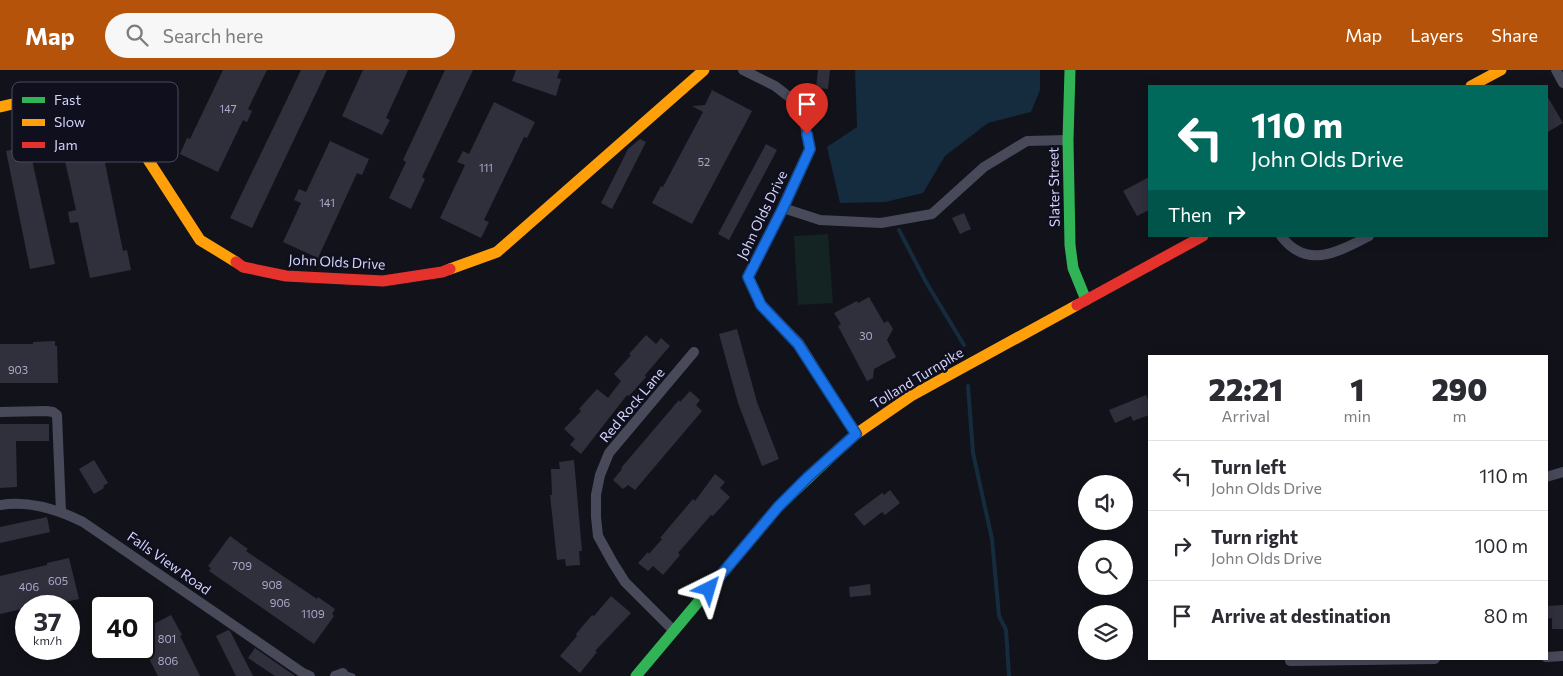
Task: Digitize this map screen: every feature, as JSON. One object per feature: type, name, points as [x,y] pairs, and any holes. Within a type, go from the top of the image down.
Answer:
[{"type":"street","name":"John Olds Drive","points":[[150,162],[200,240],[243,267],[286,276],[383,281],[442,272],[497,252],[704,70]]},
{"type":"street","name":"John Olds Drive","points":[[743,70],[775,86],[801,106],[810,149],[748,277],[761,305],[798,344],[856,434]]},
{"type":"street","name":"Slater Street","points":[[1070,70],[1068,140],[1072,268],[1086,300]]},
{"type":"street","points":[[1473,85],[1501,70]]},
{"type":"street","points":[[1556,70],[1563,83]]},
{"type":"street","points":[[783,208],[820,220],[881,223],[932,214],[984,167],[1027,141],[1068,140]]},
{"type":"street","name":"Tolland Turnpike","points":[[636,676],[778,507],[856,434],[911,396],[1201,237]]},
{"type":"street","points":[[1282,237],[1296,251],[1314,256],[1339,250],[1367,237]]},
{"type":"street","name":"Red Rock Lane","points":[[674,631],[625,582],[613,563],[598,536],[596,494],[600,475],[609,453],[694,352]]},
{"type":"street","points":[[0,412],[46,411],[57,415],[61,512]]},
{"type":"street","points":[[1548,476],[1563,472]]},
{"type":"street","name":"Falls View Road","points":[[0,505],[28,504],[61,512],[83,522],[310,676]]},
{"type":"street","points":[[1548,657],[1563,656]]},
{"type":"street","points":[[1290,661],[1362,660]]},
{"type":"shaded area","points":[[828,234],[833,303],[798,305],[794,236]]},
{"type":"water","points":[[855,70],[1040,70],[1040,90],[1031,112],[988,123],[945,156],[923,193],[885,202],[840,203],[827,147],[857,127]]},
{"type":"building","points":[[223,70],[267,70],[248,109],[252,111],[247,122],[243,120],[218,172],[180,154],[187,138],[190,139]]},
{"type":"building","points":[[301,70],[327,70],[252,228],[230,218]]},
{"type":"building","points":[[363,70],[408,70],[386,118],[390,120],[382,135],[342,116]]},
{"type":"building","points":[[445,70],[473,70],[422,177],[425,179],[411,209],[389,198],[406,162],[403,160]]},
{"type":"building","points":[[516,70],[560,70],[557,78],[561,79],[556,96],[512,81]]},
{"type":"building","points":[[818,70],[830,70],[828,89],[816,88]]},
{"type":"building","points":[[712,90],[752,111],[692,224],[652,203],[661,186],[663,187],[703,112],[692,106],[705,105]]},
{"type":"building","points":[[1548,97],[1563,123],[1548,132]]},
{"type":"building","points":[[494,102],[535,122],[527,138],[524,137],[484,220],[489,222],[481,238],[440,218],[465,165],[457,162],[463,151],[469,154]]},
{"type":"building","points":[[640,139],[646,142],[612,209],[601,203],[628,149]]},
{"type":"building","points":[[330,141],[369,159],[362,175],[357,173],[318,258],[283,242],[301,203],[294,200],[299,189],[306,192]]},
{"type":"building","points":[[766,144],[777,150],[729,240],[718,234]]},
{"type":"building","points":[[12,150],[12,162],[33,162],[55,264],[30,269],[6,151]]},
{"type":"building","points":[[65,162],[108,162],[105,163],[123,251],[127,250],[131,270],[90,278],[78,222],[70,223],[68,212],[76,210]]},
{"type":"building","points":[[1148,178],[1148,210],[1137,216],[1123,191]]},
{"type":"building","points":[[964,213],[971,229],[960,234],[952,218]]},
{"type":"building","points":[[869,297],[884,323],[888,321],[893,329],[887,340],[896,357],[874,369],[873,378],[867,381],[838,326],[841,324],[834,313]]},
{"type":"building","points":[[737,329],[757,402],[779,459],[762,466],[738,403],[719,334]]},
{"type":"building","points":[[646,335],[656,344],[661,338],[670,346],[645,375],[646,377],[629,396],[627,395],[581,454],[570,445],[575,439],[564,429],[581,411],[579,409],[597,389],[608,398],[621,381],[614,374]]},
{"type":"building","points":[[55,341],[55,346],[57,346],[58,383],[0,383],[0,344],[33,344],[33,342]]},
{"type":"building","points":[[690,391],[700,400],[696,405],[702,411],[635,490],[628,485],[623,489],[613,480],[621,468],[679,400],[680,402]]},
{"type":"building","points":[[1146,395],[1148,399],[1148,415],[1133,421],[1131,416],[1115,423],[1109,410]]},
{"type":"building","points":[[0,424],[49,424],[49,441],[16,441],[17,487],[0,488]]},
{"type":"building","points":[[94,460],[108,483],[94,494],[79,469]]},
{"type":"building","points":[[574,460],[582,551],[579,551],[580,565],[566,566],[565,559],[557,560],[550,495],[552,495],[551,469],[560,469],[559,462]]},
{"type":"building","points":[[715,474],[725,482],[720,488],[730,497],[713,516],[711,515],[678,553],[680,555],[663,575],[653,566],[648,571],[638,563],[662,539],[660,538],[693,499],[695,501]]},
{"type":"building","points":[[890,490],[900,503],[885,515],[882,512],[864,526],[854,514],[882,493],[884,495]]},
{"type":"building","points":[[47,517],[50,532],[0,543],[0,527]]},
{"type":"building","points":[[230,536],[248,549],[246,551],[335,609],[332,614],[334,616],[314,644],[209,571],[211,568],[208,566]]},
{"type":"building","points":[[69,558],[78,595],[15,595],[15,611],[0,614],[0,576],[47,565],[47,563]]},
{"type":"building","points":[[870,584],[871,595],[850,597],[849,587]]},
{"type":"building","points":[[611,596],[631,613],[595,651],[597,652],[580,673],[560,656],[592,615],[594,616]]},
{"type":"building","points":[[1563,605],[1563,629],[1552,629],[1552,618],[1548,619],[1548,606]]},
{"type":"building","points":[[171,615],[200,676],[158,676],[150,660],[155,660],[155,623]]},
{"type":"building","points":[[228,630],[253,676],[236,676],[216,636]]},
{"type":"building","points":[[255,648],[295,676],[275,676],[248,658]]},
{"type":"waterway","points":[[899,230],[926,282],[964,345]]},
{"type":"waterway","points":[[968,386],[973,453],[992,539],[999,616],[1006,630],[1009,676]]},
{"type":"traffic: fast","points":[[1070,70],[1068,140],[1070,245],[1073,268],[1086,300]]},
{"type":"traffic: fast","points":[[636,676],[778,507],[838,450]]},
{"type":"traffic: slow","points":[[450,269],[497,252],[704,70]]},
{"type":"traffic: slow","points":[[1473,85],[1501,70]]},
{"type":"traffic: slow","points":[[0,107],[12,104]]},
{"type":"traffic: slow","points":[[150,162],[200,240],[236,262]]},
{"type":"traffic: slow","points":[[838,450],[856,434],[911,396],[1077,305]]},
{"type":"traffic: jam","points":[[1077,305],[1201,237]]},
{"type":"traffic: jam","points":[[236,262],[243,267],[286,276],[383,281],[442,272],[450,269]]},
{"type":"route","points":[[709,589],[778,507],[856,434],[831,392],[798,344],[761,305],[748,277],[810,149],[807,134]]}]
